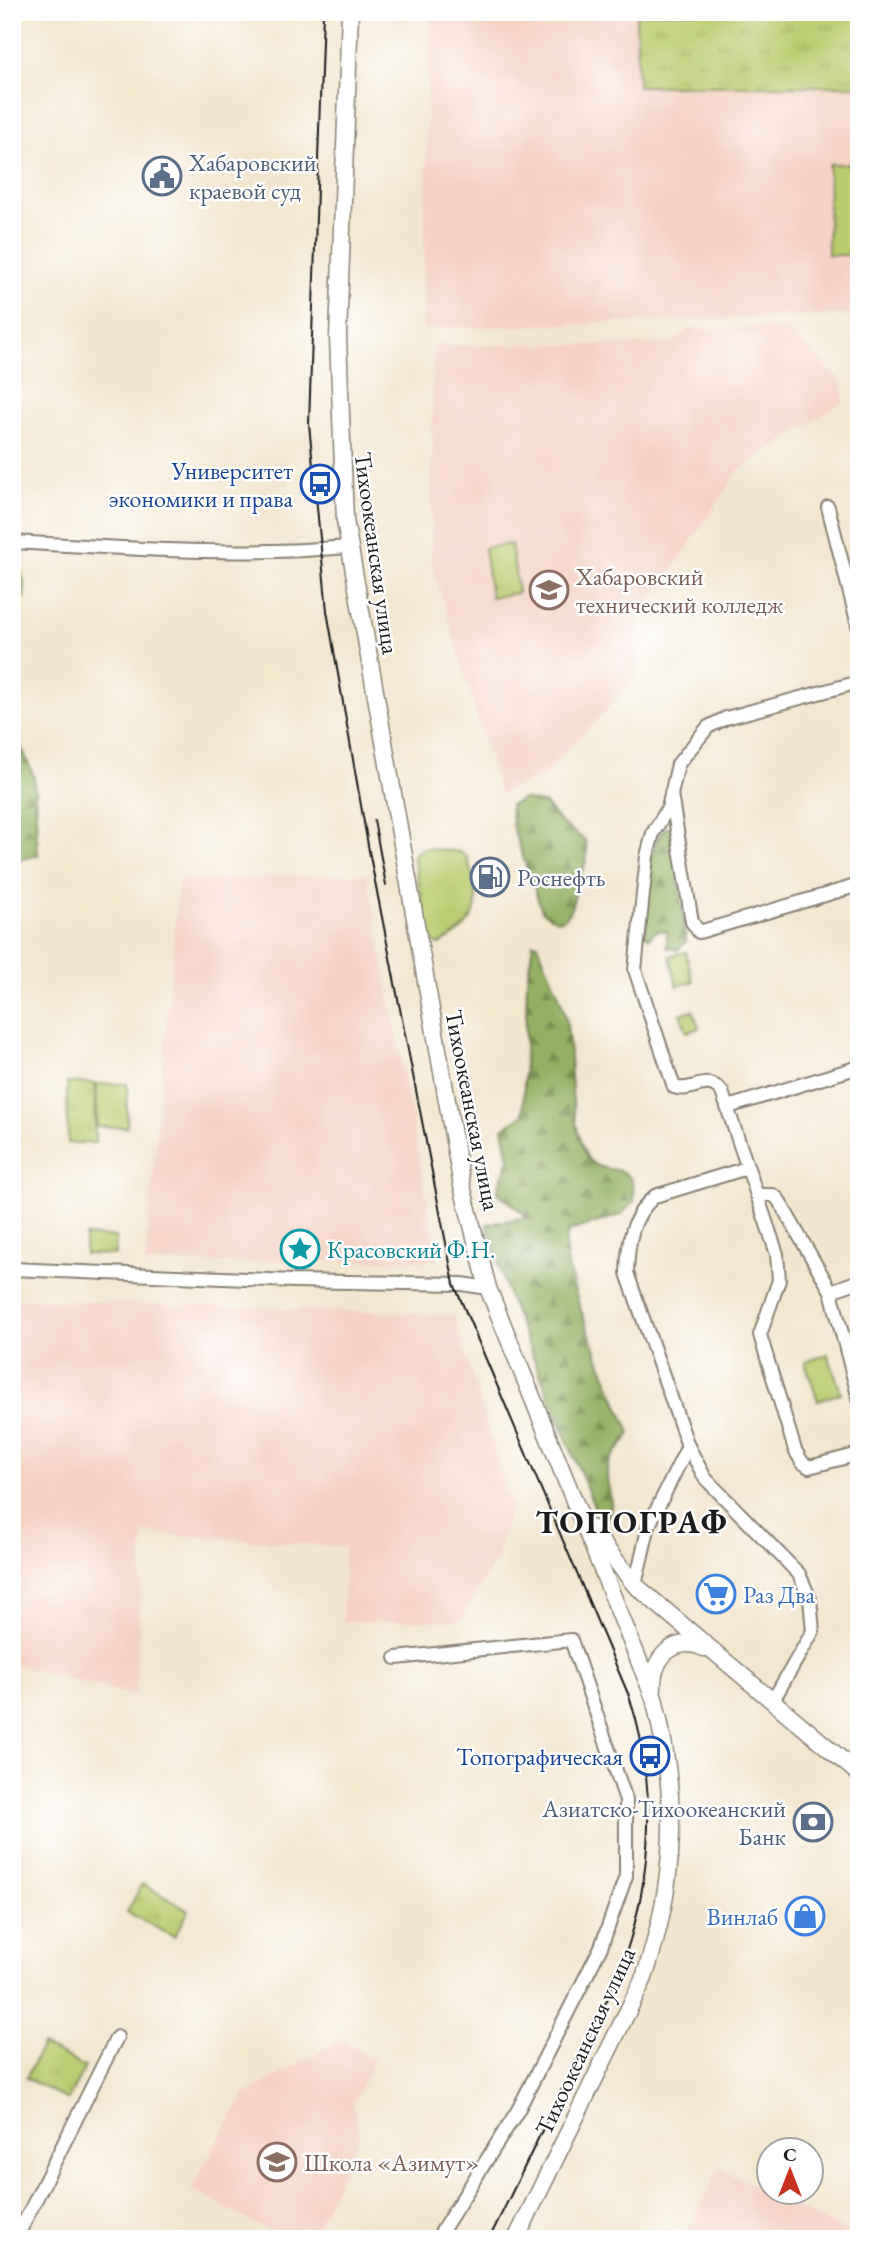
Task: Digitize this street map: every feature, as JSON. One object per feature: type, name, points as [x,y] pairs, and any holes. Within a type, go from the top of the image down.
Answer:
[{"type":"main road","name":"Тихоокеанская улица","points":[[351,12],[338,337],[340,452],[348,547],[462,1185],[488,1288],[654,1698],[669,1770],[671,1846],[663,1912],[644,1978],[516,2239]]},
{"type":"main road","points":[[577,1512],[635,1585],[859,1774]]},
{"type":"main road","points":[[654,1698],[652,1674],[659,1657],[676,1645],[693,1643],[710,1651]]},
{"type":"street","points":[[828,507],[859,629]]},
{"type":"street","points":[[12,542],[158,550],[292,551],[348,547]]},
{"type":"street","points":[[859,682],[726,718],[708,727],[678,764],[671,794],[647,856],[635,970],[674,1087],[682,1090],[713,1083],[722,1092],[728,1107],[780,1265],[779,1280],[760,1335],[761,1349],[795,1450],[802,1462],[810,1467],[859,1454]]},
{"type":"street","points":[[671,794],[692,922],[699,932],[859,885]]},
{"type":"street","points":[[728,1107],[859,1067]]},
{"type":"street","points":[[747,1168],[655,1196],[636,1219],[628,1245],[627,1273],[688,1446],[716,1493],[799,1574],[810,1599],[813,1631],[772,1702]]},
{"type":"street","points":[[757,1195],[773,1195],[778,1199],[831,1291],[859,1399]]},
{"type":"street","points":[[12,1269],[293,1281],[462,1284],[488,1288]]},
{"type":"street","points":[[831,1291],[859,1281]]},
{"type":"street","points":[[635,1585],[649,1525],[688,1446]]},
{"type":"street","points":[[396,1658],[571,1640],[626,1800],[626,1876],[601,1947],[519,2110],[438,2239]]},
{"type":"street","points":[[16,2239],[117,2037]]},
{"type":"shaded area","points":[[429,12],[859,12],[859,314],[423,329]]},
{"type":"shaded area","name":"Хабаровский технический колледж","points":[[786,327],[841,381],[844,401],[739,470],[639,619],[636,680],[542,776],[500,794],[431,560],[433,346],[672,344],[688,329]]},
{"type":"shaded area","points":[[367,874],[438,1260],[145,1263],[179,880]]},
{"type":"shaded area","points":[[12,1299],[454,1315],[511,1504],[497,1556],[462,1620],[343,1622],[344,1547],[143,1533],[136,1696],[12,1664]]},
{"type":"shaded area","name":"Школа «Азимут»","points":[[342,2039],[374,2060],[353,2104],[360,2135],[311,2239],[284,2239],[191,2189],[244,2095]]},
{"type":"shaded area","points":[[719,2168],[756,2186],[756,2206],[795,2206],[859,2238],[859,2239],[683,2239]]},
{"type":"green space","points":[[636,12],[859,12],[859,86],[638,86]]},
{"type":"green space","points":[[829,164],[859,164],[859,255],[828,255]]},
{"type":"green space","points":[[511,544],[518,593],[491,597],[484,548]]},
{"type":"green space","points":[[12,562],[17,563],[25,592],[18,611],[12,617]]},
{"type":"green space","points":[[12,725],[34,777],[38,855],[12,862]]},
{"type":"green space","points":[[523,799],[545,804],[560,822],[585,840],[585,864],[571,909],[564,919],[558,920],[542,911],[513,829],[510,805]]},
{"type":"green space","points":[[665,827],[673,830],[686,941],[678,950],[667,947],[667,931],[656,931],[649,938],[645,934],[650,864],[653,850]]},
{"type":"green space","points":[[423,848],[460,852],[467,857],[475,886],[475,909],[471,918],[453,936],[438,945],[430,940],[413,855]]},
{"type":"green space","points":[[533,943],[538,944],[564,1009],[576,1121],[585,1153],[591,1162],[598,1166],[623,1172],[633,1186],[634,1202],[620,1215],[570,1231],[566,1244],[568,1266],[587,1328],[630,1433],[608,1464],[611,1508],[606,1519],[600,1518],[596,1511],[509,1298],[487,1224],[528,1217],[497,1192],[509,1159],[503,1128],[523,1115],[527,980]]},
{"type":"green space","points":[[686,952],[693,982],[677,986],[670,956]]},
{"type":"green space","points":[[693,1010],[699,1028],[687,1032],[680,1014]]},
{"type":"green space","points":[[67,1083],[95,1083],[95,1143],[68,1143]]},
{"type":"green space","points":[[97,1084],[127,1084],[127,1127],[97,1127]]},
{"type":"green space","points":[[85,1236],[116,1237],[115,1255],[85,1254]]},
{"type":"green space","points":[[828,1354],[841,1393],[818,1401],[805,1362]]},
{"type":"green space","points":[[142,1884],[189,1910],[174,1937],[127,1912]]},
{"type":"green space","points":[[42,2045],[85,2067],[68,2100],[26,2078]]},
{"type":"tram line","points":[[323,12],[309,424],[327,611],[369,851],[454,1284],[629,1696],[638,1727],[647,1793],[646,1859],[634,1925],[625,1956],[606,2002],[489,2239]]},
{"type":"tram line","points":[[374,820],[386,885]]},
{"type":"place","name":"Хабаровский краевой суд","points":[[162,176]]},
{"type":"place","name":"Университет экономики и права","points":[[320,484]]},
{"type":"place","name":"Хабаровский технический колледж","points":[[549,590]]},
{"type":"place","name":"Роснефть","points":[[490,877]]},
{"type":"place","name":"Красовский Ф.Н.","points":[[300,1249]]},
{"type":"place","name":"Раз Два","points":[[716,1594]]},
{"type":"place","name":"Топографическая","points":[[650,1756]]},
{"type":"place","name":"Азиатско-Тихоокеанский Банк","points":[[813,1822]]},
{"type":"place","name":"Винлаб","points":[[805,1916]]},
{"type":"place","name":"Школа «Азимут»","points":[[277,2162]]},
{"type":"district","name":"ТОПОГРАФ","points":[[632,1522]]}]
